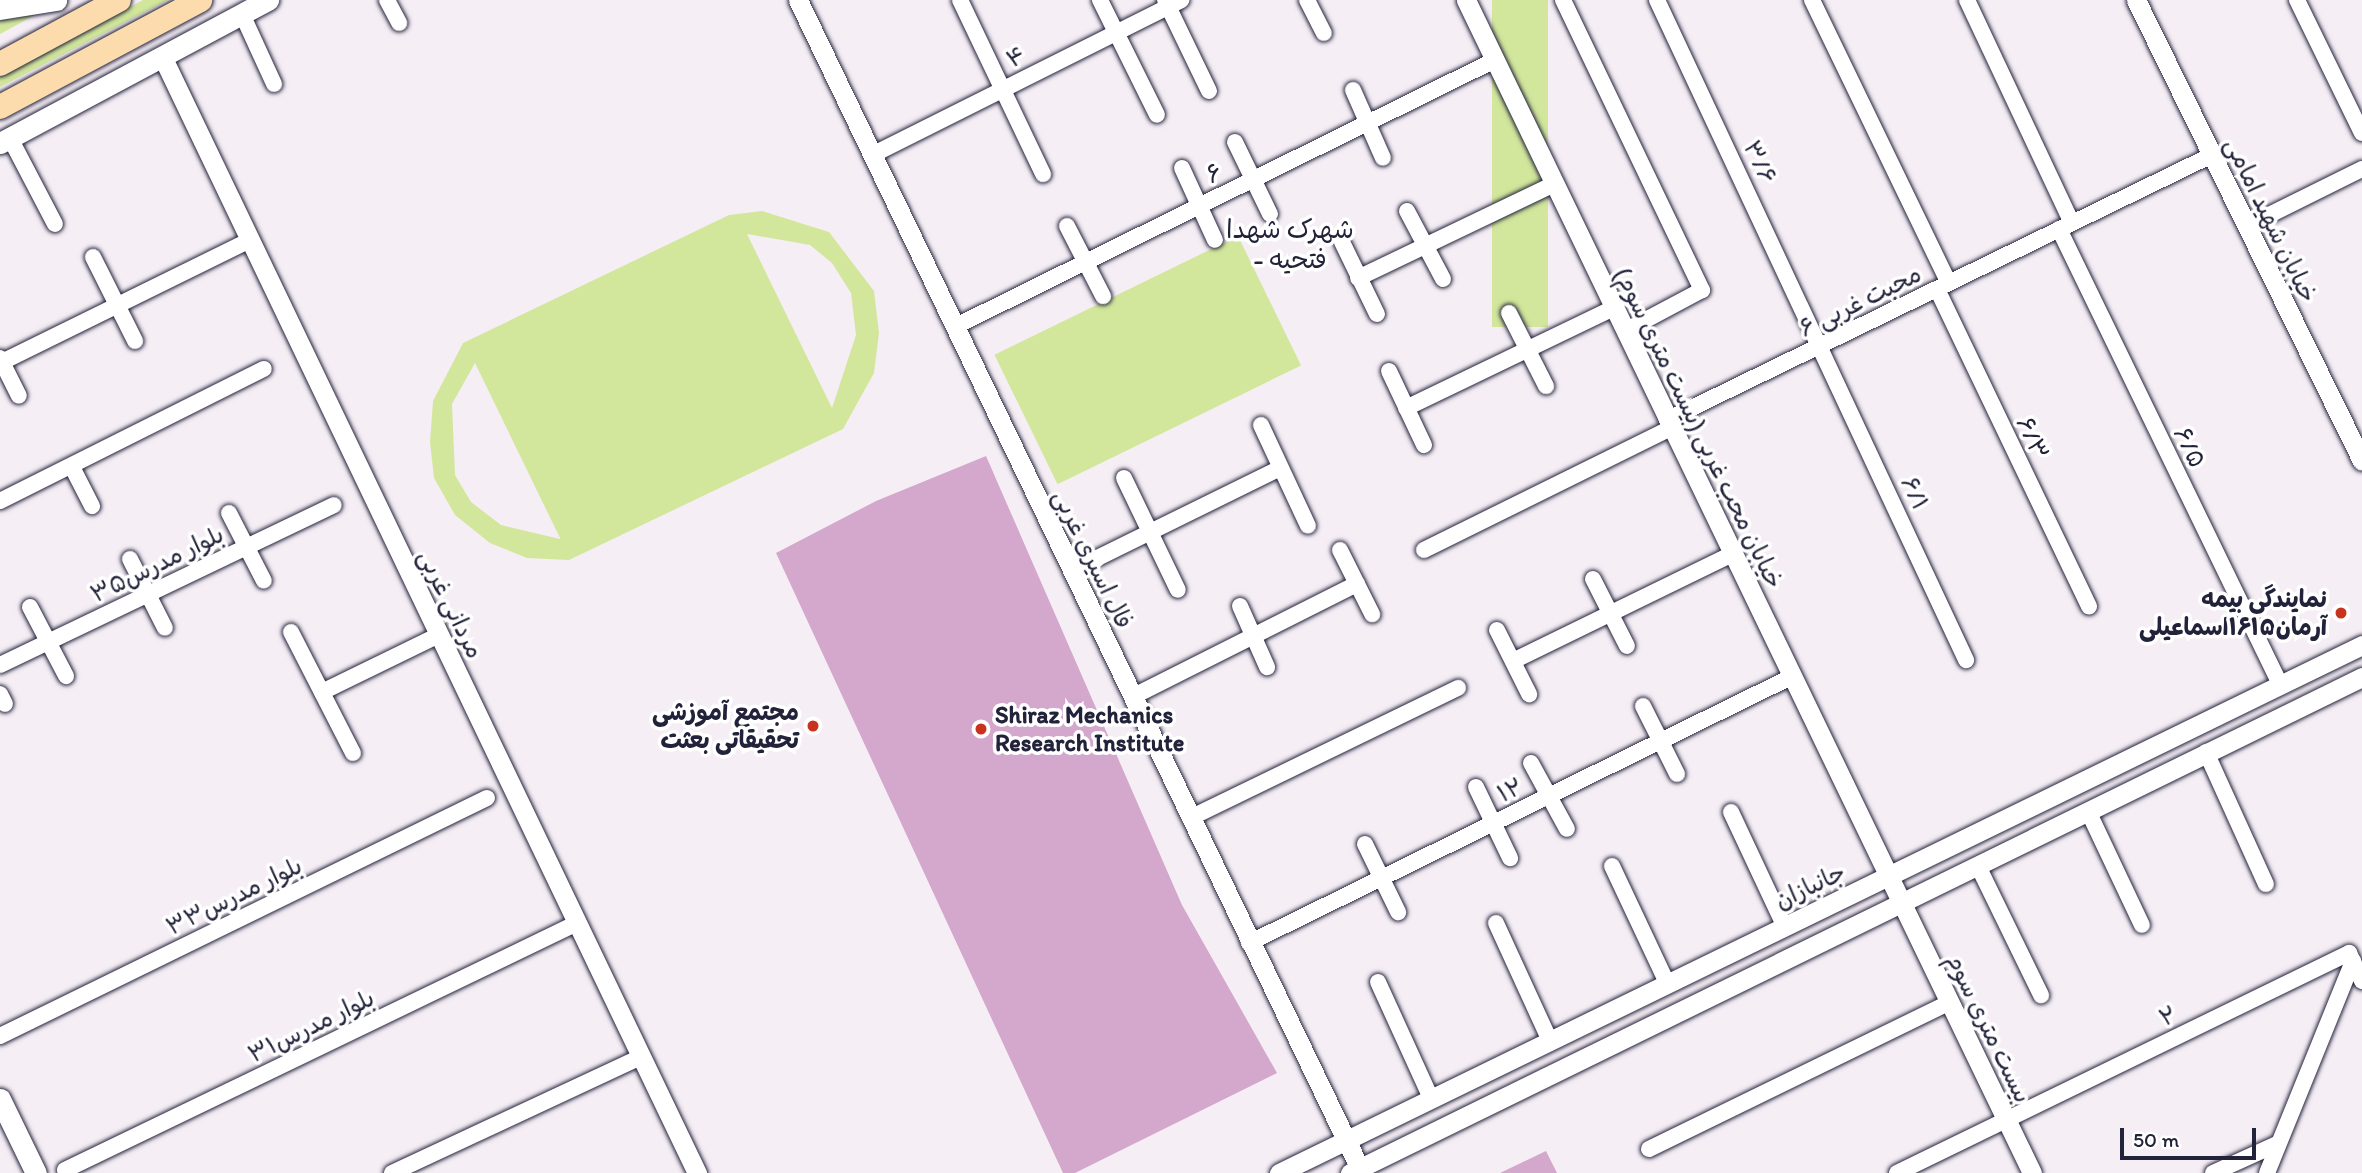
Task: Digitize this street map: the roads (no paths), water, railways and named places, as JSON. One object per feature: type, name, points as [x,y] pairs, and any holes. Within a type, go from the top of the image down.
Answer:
[{"type":"highway","points":[[0,64],[119,0]]},
{"type":"highway","points":[[0,107],[200,0]]},
{"type":"main road","points":[[0,9],[56,0]]},
{"type":"main road","points":[[5,141],[268,0]]},
{"type":"main road","points":[[0,1099],[36,1173]]},
{"type":"street","points":[[387,0],[399,23]]},
{"type":"street","name":"فال اسیری غربی","points":[[798,0],[1357,1171]]},
{"type":"street","points":[[960,0],[1043,174]]},
{"type":"street","points":[[1100,0],[1157,115]]},
{"type":"street","points":[[1307,0],[1324,33]]},
{"type":"street","name":"خیابان محب غربی (بیست متری سوم)","points":[[1466,0],[1887,877]]},
{"type":"street","points":[[1563,0],[1702,290],[1625,331]]},
{"type":"street","name":"۳/۶","points":[[1657,0],[1822,345]]},
{"type":"street","name":"۶/۳","points":[[1812,0],[2089,606]]},
{"type":"street","name":"۶/۵","points":[[1968,0],[2065,226],[2280,684]]},
{"type":"street","name":"خیابان شهید امامی","points":[[2136,0],[2362,461]]},
{"type":"street","points":[[2297,0],[2362,134]]},
{"type":"street","points":[[1172,2],[1209,91]]},
{"type":"street","name":"۴","points":[[872,155],[1116,33],[1172,2]]},
{"type":"street","points":[[242,14],[274,84]]},
{"type":"street","name":"مردانی غربی","points":[[162,57],[696,1173]]},
{"type":"street","name":"۶","points":[[954,327],[1494,60]]},
{"type":"street","points":[[1353,90],[1383,158]]},
{"type":"street","points":[[5,141],[55,223]]},
{"type":"street","points":[[1235,142],[1270,214]]},
{"type":"street","name":"محبت غربی ۶","points":[[1424,551],[1822,345],[2212,155]]},
{"type":"street","points":[[1182,168],[1215,240]]},
{"type":"street","points":[[2247,226],[2362,169]]},
{"type":"street","points":[[1358,278],[1554,184]]},
{"type":"street","points":[[1407,211],[1443,279]]},
{"type":"street","points":[[1067,226],[1103,296]]},
{"type":"street","points":[[19,396],[1,361],[250,240]]},
{"type":"street","points":[[1342,242],[1377,314]]},
{"type":"street","points":[[93,257],[135,341]]},
{"type":"street","points":[[1406,408],[1614,308]]},
{"type":"street","points":[[1509,313],[1546,387]]},
{"type":"street","name":"۶/۱","points":[[1822,345],[1966,660]]},
{"type":"street","points":[[0,501],[264,369]]},
{"type":"street","points":[[1389,371],[1424,445]]},
{"type":"street","points":[[1261,425],[1308,526]]},
{"type":"street","points":[[72,467],[92,506]]},
{"type":"street","points":[[1072,571],[1280,468]]},
{"type":"street","points":[[1124,478],[1178,590]]},
{"type":"street","name":"بلوار مدرس۳۵","points":[[0,665],[334,505]]},
{"type":"street","points":[[229,513],[264,581]]},
{"type":"street","points":[[1340,550],[1372,614]]},
{"type":"street","points":[[1513,661],[1732,554]]},
{"type":"street","points":[[130,559],[164,628]]},
{"type":"street","points":[[1593,579],[1626,646]]},
{"type":"street","points":[[1132,697],[1357,584]]},
{"type":"street","points":[[1240,606],[1267,667]]},
{"type":"street","points":[[30,607],[66,676]]},
{"type":"street","points":[[1497,630],[1529,694]]},
{"type":"street","points":[[291,632],[352,752]]},
{"type":"street","points":[[322,692],[439,635]]},
{"type":"street","name":"جانبازان","points":[[1279,1173],[1430,1096],[2362,645]]},
{"type":"street","name":"۱۲","points":[[1249,943],[1791,677]]},
{"type":"street","points":[[1357,1171],[2362,677]]},
{"type":"street","points":[[1190,818],[1458,688]]},
{"type":"street","points":[[1643,706],[1677,774]]},
{"type":"street","points":[[2194,728],[2266,884]]},
{"type":"street","points":[[1531,764],[1567,829]]},
{"type":"street","points":[[1476,787],[1510,858]]},
{"type":"street","name":"بلوار مدرس۳۳","points":[[0,1036],[487,797]]},
{"type":"street","points":[[2088,810],[2142,925]]},
{"type":"street","points":[[1731,812],[1784,925]]},
{"type":"street","points":[[1365,845],[1398,912]]},
{"type":"street","points":[[1612,866],[1666,981]]},
{"type":"street","points":[[1978,866],[2041,995]]},
{"type":"street","name":"بیست متری سوم","points":[[1887,877],[2032,1173]]},
{"type":"street","name":"بلوار مدرس۳۱","points":[[65,1170],[577,923]]},
{"type":"street","points":[[1496,923],[1549,1039]]},
{"type":"street","points":[[2351,957],[2362,982]]},
{"type":"street","points":[[2267,1173],[2351,957]]},
{"type":"street","name":"۲","points":[[1897,1173],[2351,957]]},
{"type":"street","points":[[1378,982],[1430,1096]]},
{"type":"street","points":[[1649,1149],[1950,1002]]},
{"type":"street","points":[[392,1173],[641,1057]]},
{"type":"street","points":[[2213,1173],[2279,1143]]},
{"type":"place","name":"نمایندگی بیمه آرمان۱۶۱۵اسماعیلی","points":[[2341,613]]},
{"type":"place","name":"مجتمع آموزشی تحقیقاتی بعثت","points":[[813,726]]},
{"type":"place","name":"Shiraz Mechanics Research Institute","points":[[981,729]]},
{"type":"district","name":"شهرک شهدا - فتحیه","points":[[1290,245]]}]
